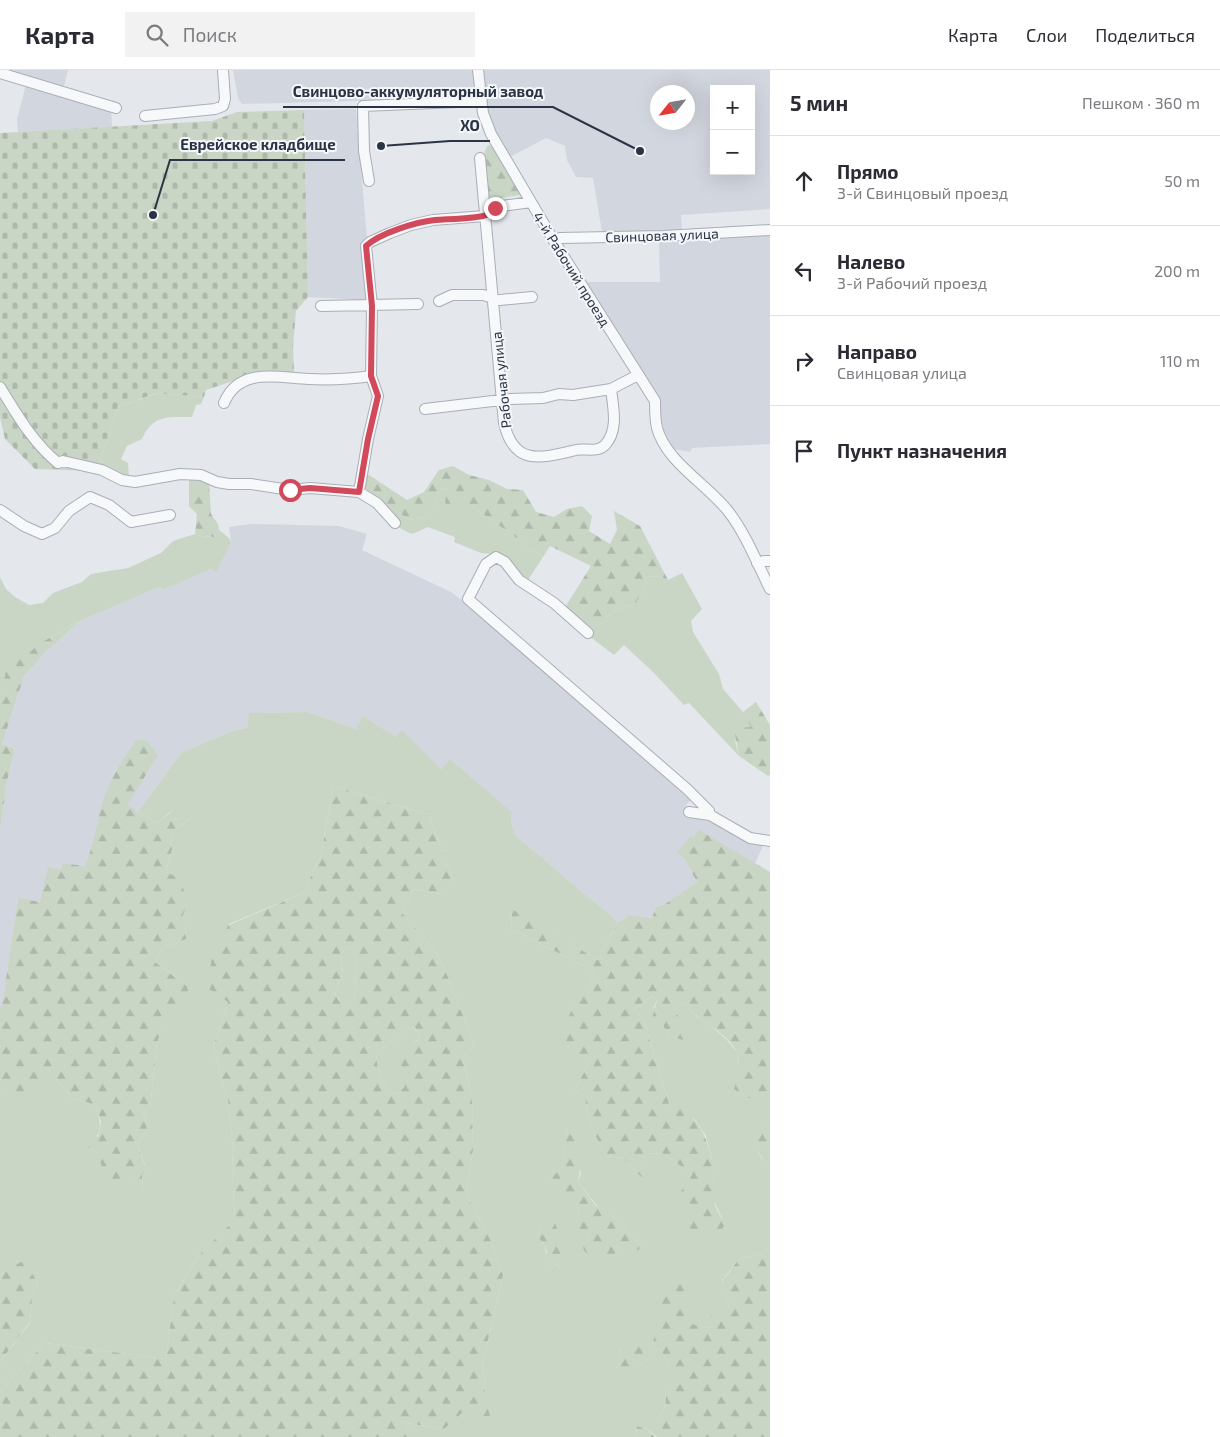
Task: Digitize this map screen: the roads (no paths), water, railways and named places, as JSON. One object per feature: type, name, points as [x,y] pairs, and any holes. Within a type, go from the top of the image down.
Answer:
[{"type":"street","points":[[145,116],[214,109],[223,106],[223,70]]},
{"type":"street","points":[[369,181],[364,150],[362,106],[481,101],[478,70]]},
{"type":"street","points":[[0,73],[116,108]]},
{"type":"street","name":"4-й Рабочий проезд","points":[[481,101],[483,113],[491,134],[530,202],[655,401],[657,427],[671,453],[729,512],[757,563]]},
{"type":"street","name":"Рабочая улица","points":[[480,158],[506,433],[519,452],[535,458],[601,448],[606,444],[612,433],[614,416],[612,389]]},
{"type":"street","points":[[359,492],[378,396],[371,376],[372,306],[366,246],[370,242],[411,225],[433,220],[485,216],[495,208],[530,202]]},
{"type":"street","name":"Свинцовая улица","points":[[554,241],[560,238],[664,236],[770,230]]},
{"type":"street","points":[[439,301],[452,295],[483,295],[500,300],[532,298]]},
{"type":"street","points":[[321,306],[418,304]]},
{"type":"street","points":[[425,409],[502,400],[543,398],[558,394],[573,395],[612,389],[638,375]]},
{"type":"street","points":[[224,403],[232,389],[250,378],[290,376],[303,379],[333,379],[371,376]]},
{"type":"street","points":[[0,387],[29,432],[48,455],[58,463],[63,462],[102,470],[122,480],[135,482],[180,474],[201,475],[223,483],[251,484],[290,490],[310,488],[359,492],[377,503],[395,523]]},
{"type":"street","points":[[0,510],[24,526],[42,534],[56,528],[69,510],[90,497],[109,505],[131,522],[170,515]]},
{"type":"street","points":[[588,633],[554,603],[519,580],[505,562],[496,557],[486,564],[468,599],[687,789],[709,811],[710,815]]},
{"type":"street","points":[[770,560],[757,563],[770,589]]},
{"type":"street","points":[[689,812],[710,815],[750,838],[770,841]]},
{"type":"place","name":"ХО","points":[[381,146]]},
{"type":"place","name":"Свинцово-аккумуляторный завод","points":[[640,151]]},
{"type":"place","name":"Еврейское кладбище","points":[[153,215]]}]
